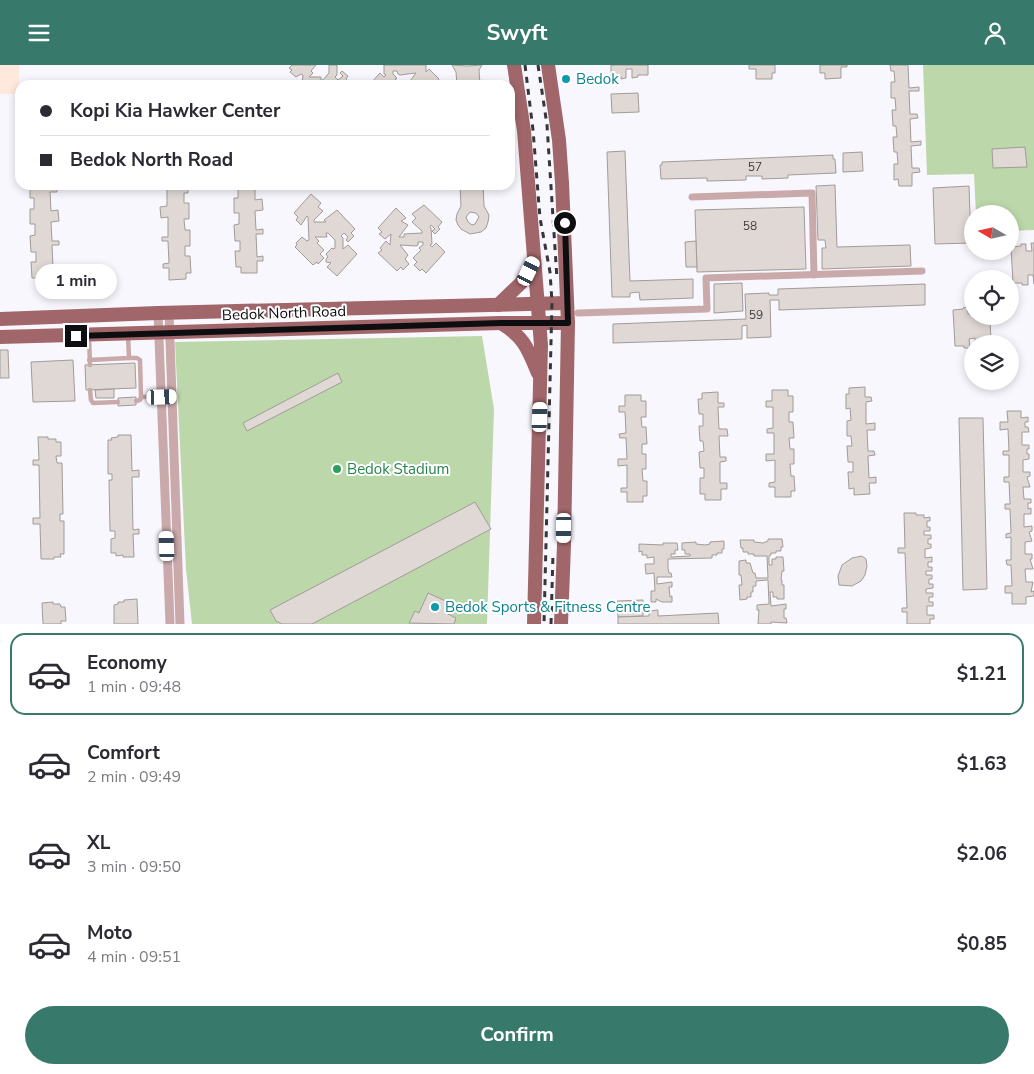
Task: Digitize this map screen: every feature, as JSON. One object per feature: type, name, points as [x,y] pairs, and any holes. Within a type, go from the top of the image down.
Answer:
[{"type":"main road","points":[[514,65],[524,131],[539,323],[541,381],[534,624]]},
{"type":"main road","points":[[548,65],[559,140],[571,313],[561,624]]},
{"type":"main road","points":[[498,305],[521,283],[534,261]]},
{"type":"main road","name":"Bedok North Road","points":[[0,319],[537,304],[571,313]]},
{"type":"main road","name":"Bedok North Road","points":[[0,337],[539,323],[571,313]]},
{"type":"main road","points":[[501,323],[525,343],[541,381]]},
{"type":"street","points":[[692,197],[812,193],[814,275]]},
{"type":"street","points":[[571,313],[707,309],[706,279],[922,271]]},
{"type":"street","points":[[163,313],[172,396],[180,624]]},
{"type":"street","points":[[164,332],[162,397],[170,624]]},
{"type":"lane","points":[[128,334],[129,358]]},
{"type":"lane","points":[[88,335],[90,362],[129,358],[139,360],[141,397]]},
{"type":"lane","points":[[90,390],[93,403],[118,402]]},
{"type":"lane","points":[[136,401],[140,400],[141,397],[172,396]]},
{"type":"shaded area","points":[[0,65],[19,65],[19,80],[15,80],[15,94],[0,94]]},
{"type":"green space","points":[[923,65],[1034,65],[1034,230],[1019,231],[1019,205],[976,205],[974,174],[927,175]]},
{"type":"green space","name":"Bedok Stadium","points":[[482,336],[494,409],[487,624],[192,624],[186,569],[175,342]]},
{"type":"building","points":[[292,65],[316,65],[309,77],[321,77],[321,80],[302,80],[303,75],[301,74],[296,77],[290,72],[292,70],[289,68]]},
{"type":"building","points":[[329,65],[337,65],[337,75],[335,77],[338,80],[323,80],[329,73]]},
{"type":"building","points":[[384,65],[426,65],[426,72],[429,69],[439,79],[411,80],[416,73],[400,75],[397,71],[393,71],[396,80],[374,80],[380,73],[384,77],[386,75],[384,74]]},
{"type":"building","points":[[452,65],[482,65],[479,70],[480,80],[457,80],[456,72]]},
{"type":"building","points":[[611,65],[648,65],[648,75],[638,75],[638,77],[632,78],[632,69],[626,69],[626,78],[621,79],[621,76],[611,77]]},
{"type":"building","points":[[749,65],[775,65],[775,73],[772,73],[772,79],[756,79],[756,69],[749,69]]},
{"type":"building","points":[[820,65],[847,65],[847,67],[841,67],[841,78],[825,79],[825,73],[820,73]]},
{"type":"building","points":[[890,65],[908,65],[909,88],[919,87],[919,91],[909,91],[910,114],[917,114],[918,118],[910,119],[911,142],[921,141],[921,145],[911,146],[912,168],[919,168],[920,172],[912,173],[912,186],[899,186],[898,179],[894,180],[894,164],[898,164],[897,152],[894,152],[893,137],[897,137],[896,126],[893,126],[892,110],[896,110],[895,98],[891,98],[891,82],[895,82],[894,71],[891,71]]},
{"type":"building","points":[[342,71],[348,76],[346,79],[338,80],[343,76],[340,73]]},
{"type":"building","points":[[638,93],[639,112],[612,113],[611,94]]},
{"type":"building","points":[[1025,147],[1027,167],[993,168],[992,149]]},
{"type":"building","points":[[625,151],[630,281],[693,279],[693,298],[640,300],[639,292],[630,293],[630,297],[612,297],[607,152]]},
{"type":"building","points":[[862,152],[863,171],[843,172],[843,153]]},
{"type":"building","points":[[833,155],[836,173],[788,175],[788,178],[762,179],[762,176],[746,176],[746,180],[707,181],[707,178],[661,179],[660,165],[662,165],[662,162]]},
{"type":"building","points":[[835,185],[837,247],[910,245],[911,266],[822,269],[822,248],[826,248],[825,240],[818,240],[816,186]]},
{"type":"building","points":[[969,186],[970,205],[964,205],[964,243],[935,244],[933,188]]},
{"type":"building","points":[[30,190],[57,190],[57,192],[50,192],[51,211],[58,210],[59,221],[51,222],[52,241],[59,241],[59,245],[52,245],[53,267],[59,267],[59,272],[53,272],[53,284],[37,284],[37,278],[32,278],[31,262],[36,262],[36,252],[31,252],[30,236],[35,235],[35,224],[30,224],[30,209],[34,209],[34,198],[30,198]]},
{"type":"building","points":[[167,190],[188,190],[188,193],[184,193],[184,203],[189,203],[189,219],[184,219],[185,230],[190,230],[190,246],[185,246],[185,256],[190,256],[191,273],[186,273],[186,279],[169,280],[169,268],[163,268],[163,264],[169,263],[168,241],[162,241],[162,237],[168,237],[168,217],[161,218],[160,207],[167,206]]},
{"type":"building","points":[[238,190],[255,190],[255,200],[262,199],[263,210],[255,211],[256,230],[263,229],[263,234],[256,234],[257,257],[263,256],[263,261],[257,261],[257,273],[241,273],[241,267],[236,267],[235,251],[240,251],[240,241],[235,241],[234,225],[239,224],[239,213],[234,213],[234,198],[238,198]]},
{"type":"building","points":[[460,190],[483,190],[484,206],[489,215],[486,228],[481,232],[470,234],[458,225],[456,220],[461,206]],"holes":[[[470,212],[476,213],[479,217],[475,224],[472,225],[466,217]]]},
{"type":"building","points":[[311,194],[321,203],[318,207],[323,211],[314,222],[326,222],[324,220],[337,210],[355,229],[351,233],[354,236],[348,242],[346,240],[348,237],[344,233],[341,236],[343,238],[343,249],[348,245],[357,254],[337,276],[327,267],[331,263],[326,262],[328,257],[326,254],[332,248],[335,248],[335,240],[328,233],[326,233],[327,237],[315,237],[319,241],[317,243],[324,250],[320,254],[324,258],[318,264],[317,262],[313,265],[295,247],[302,237],[307,241],[309,240],[308,217],[301,225],[296,220],[298,217],[294,213]]},
{"type":"building","points":[[424,205],[442,222],[438,227],[440,229],[435,234],[432,231],[435,229],[431,225],[432,244],[430,245],[432,247],[436,243],[445,252],[426,273],[422,269],[420,271],[414,265],[417,262],[413,258],[421,250],[419,248],[423,245],[423,242],[418,242],[416,246],[400,245],[408,255],[405,259],[409,264],[403,270],[401,267],[397,271],[378,253],[382,250],[380,248],[386,241],[390,245],[391,234],[385,239],[379,234],[382,232],[378,228],[396,208],[406,218],[401,221],[408,225],[399,237],[404,237],[404,234],[422,233],[412,222],[416,218],[412,214]]},
{"type":"building","points":[[804,207],[806,269],[697,272],[695,210]]},
{"type":"building","points":[[696,241],[697,267],[686,267],[685,242]]},
{"type":"building","points":[[1031,243],[1034,243],[1034,284],[1033,275],[1028,275],[1028,285],[1022,285],[1022,283],[1019,283],[1019,270],[1012,270],[1012,260],[1019,260],[1019,246],[1021,244],[1026,244],[1026,251],[1032,251]]},
{"type":"building","points":[[742,283],[743,311],[714,313],[714,284]]},
{"type":"building","points":[[925,284],[925,305],[779,310],[779,300],[770,300],[771,337],[747,338],[747,325],[742,326],[742,339],[613,343],[613,324],[746,319],[745,294],[769,293],[769,295],[778,295],[778,289]]},
{"type":"building","points":[[963,308],[964,325],[990,325],[991,335],[964,335],[964,346],[955,346],[953,310]]},
{"type":"building","points":[[0,350],[8,350],[9,378],[0,378]]},
{"type":"building","points":[[73,360],[75,401],[33,402],[31,362]]},
{"type":"building","points":[[135,363],[136,388],[86,390],[85,365]]},
{"type":"building","points":[[338,373],[342,382],[247,431],[243,423]]},
{"type":"building","points":[[865,387],[865,397],[871,397],[872,401],[866,402],[866,424],[875,423],[875,430],[867,430],[868,451],[874,451],[875,455],[868,456],[869,478],[876,477],[876,483],[869,483],[870,494],[854,495],[854,488],[849,489],[848,472],[853,472],[853,462],[848,462],[847,446],[852,446],[851,436],[847,436],[847,421],[851,420],[850,408],[846,409],[846,394],[849,394],[849,388]]},
{"type":"building","points":[[114,389],[114,398],[96,398],[95,390]]},
{"type":"building","points":[[772,390],[788,390],[788,396],[793,396],[793,412],[789,412],[789,422],[793,422],[794,438],[789,438],[790,449],[794,449],[794,464],[790,464],[791,476],[794,476],[795,491],[791,491],[791,497],[775,497],[775,487],[769,487],[769,483],[775,482],[775,460],[766,461],[766,454],[774,454],[774,433],[767,433],[767,429],[773,428],[773,407],[766,407],[766,401],[772,401]]},
{"type":"building","points":[[718,392],[718,403],[724,403],[724,407],[718,407],[719,429],[727,429],[728,436],[719,436],[720,457],[726,457],[726,461],[720,462],[720,483],[727,483],[727,489],[721,489],[721,500],[705,500],[705,494],[700,494],[700,478],[704,478],[704,468],[700,468],[699,452],[704,451],[703,441],[700,441],[699,426],[703,426],[703,414],[699,414],[698,399],[702,399],[702,393]]},
{"type":"building","points":[[625,395],[641,395],[641,401],[646,401],[646,417],[641,417],[642,427],[646,427],[647,444],[642,444],[642,454],[646,454],[646,469],[642,469],[643,481],[647,481],[647,496],[643,496],[643,502],[627,502],[627,492],[621,492],[621,488],[627,488],[627,465],[618,466],[618,459],[627,459],[626,438],[620,438],[619,434],[626,433],[625,412],[619,412],[619,406],[625,406]]},
{"type":"building","points":[[136,397],[136,405],[118,406],[118,398]]},
{"type":"building","points":[[1007,411],[1021,411],[1021,418],[1028,417],[1025,427],[1028,427],[1029,432],[1022,432],[1022,445],[1029,445],[1027,454],[1029,454],[1029,459],[1023,460],[1023,472],[1030,472],[1030,476],[1027,477],[1030,487],[1023,487],[1024,499],[1031,499],[1031,503],[1028,503],[1028,509],[1031,508],[1031,514],[1024,514],[1024,527],[1032,526],[1032,531],[1029,532],[1032,541],[1025,542],[1025,554],[1032,554],[1032,559],[1030,559],[1033,569],[1025,569],[1026,582],[1033,582],[1031,592],[1034,591],[1034,596],[1026,597],[1026,604],[1012,604],[1012,593],[1005,593],[1005,586],[1012,586],[1011,565],[1007,565],[1006,560],[1011,560],[1011,537],[1006,538],[1006,534],[1011,533],[1010,509],[1005,509],[1005,504],[1010,504],[1009,482],[1004,482],[1004,477],[1009,477],[1009,455],[1003,455],[1003,451],[1009,451],[1008,429],[1000,430],[1000,422],[1008,422]]},
{"type":"building","points":[[959,418],[983,418],[987,589],[963,590]]},
{"type":"building","points":[[118,435],[131,435],[132,471],[139,470],[139,477],[132,477],[133,530],[139,529],[139,534],[133,534],[134,557],[116,556],[116,553],[111,553],[111,539],[115,538],[115,531],[110,531],[109,480],[112,480],[112,474],[108,474],[108,440],[118,437]]},
{"type":"building","points":[[38,437],[48,437],[48,439],[56,439],[56,442],[61,442],[61,456],[56,456],[57,463],[62,463],[63,514],[60,514],[60,521],[64,521],[64,554],[60,554],[61,557],[54,557],[54,559],[41,559],[40,524],[33,524],[33,518],[40,518],[39,465],[33,465],[33,460],[39,460]]},
{"type":"building","points":[[475,502],[491,529],[312,624],[282,624],[276,621],[270,610]]},
{"type":"building","points":[[904,513],[924,515],[924,518],[930,517],[930,521],[927,521],[927,527],[930,527],[930,531],[924,531],[924,535],[931,535],[931,539],[928,539],[928,544],[931,544],[931,548],[925,549],[925,558],[932,557],[932,562],[928,562],[928,567],[932,567],[932,571],[926,571],[926,575],[932,575],[932,579],[929,579],[929,584],[933,584],[933,588],[926,589],[926,593],[933,593],[933,597],[929,597],[929,602],[933,602],[933,606],[927,606],[927,615],[934,615],[934,619],[930,619],[930,624],[907,624],[907,612],[902,612],[902,608],[907,608],[905,553],[898,553],[898,548],[905,548]]},
{"type":"building","points":[[768,539],[782,539],[783,547],[781,547],[781,551],[771,553],[769,565],[772,565],[772,559],[783,557],[784,571],[782,571],[781,580],[782,585],[784,585],[784,599],[773,597],[773,592],[770,592],[771,606],[786,604],[784,618],[786,618],[787,623],[771,622],[771,624],[758,624],[759,610],[757,610],[757,605],[769,604],[768,580],[756,581],[751,597],[740,600],[739,585],[742,585],[741,575],[739,575],[739,561],[746,560],[746,563],[750,563],[756,578],[768,578],[767,556],[754,556],[754,554],[743,552],[740,540],[754,540],[754,542],[763,543],[768,541]]},
{"type":"building","points":[[724,541],[722,553],[712,555],[712,558],[668,559],[669,573],[671,573],[672,577],[657,577],[657,584],[672,582],[672,587],[669,587],[672,602],[662,602],[656,599],[656,602],[651,602],[651,591],[655,591],[654,573],[646,574],[645,564],[654,564],[654,557],[647,558],[647,555],[642,555],[642,551],[639,552],[639,544],[663,545],[663,543],[677,543],[678,550],[675,550],[675,554],[671,554],[671,557],[690,556],[690,554],[685,554],[685,550],[682,550],[682,543],[696,542],[696,544],[705,545],[710,544],[710,542]]},
{"type":"building","points":[[862,556],[866,559],[867,566],[861,581],[852,586],[839,585],[838,576],[842,565],[852,558]]},
{"type":"building","name":"Bedok Sports & Fitness Centre","points":[[428,593],[450,603],[446,613],[456,618],[454,624],[409,623],[415,611],[419,613]]},
{"type":"building","points":[[137,599],[138,624],[114,624],[114,605],[118,604],[118,602],[124,602],[124,600]]},
{"type":"building","points":[[643,600],[643,616],[618,617],[617,601]]},
{"type":"building","points":[[53,602],[53,604],[60,604],[61,607],[65,607],[66,621],[61,621],[61,624],[43,624],[42,603]]},
{"type":"building","points":[[658,610],[658,616],[718,613],[719,624],[618,624],[618,617],[649,616],[649,611]]},
{"type":"railway","points":[[525,65],[533,130],[540,218],[550,272],[552,302],[544,624]]},
{"type":"railway","points":[[538,65],[547,125],[557,279]]},
{"type":"railway","points":[[551,624],[553,554]]},
{"type":"place","name":"Bedok","points":[[566,79]]},
{"type":"place","name":"Bedok Stadium","points":[[337,469]]},
{"type":"place","name":"Bedok Sports & Fitness Centre","points":[[435,607]]},
{"type":"route","points":[[76,336],[501,323],[568,323],[565,223]]}]
